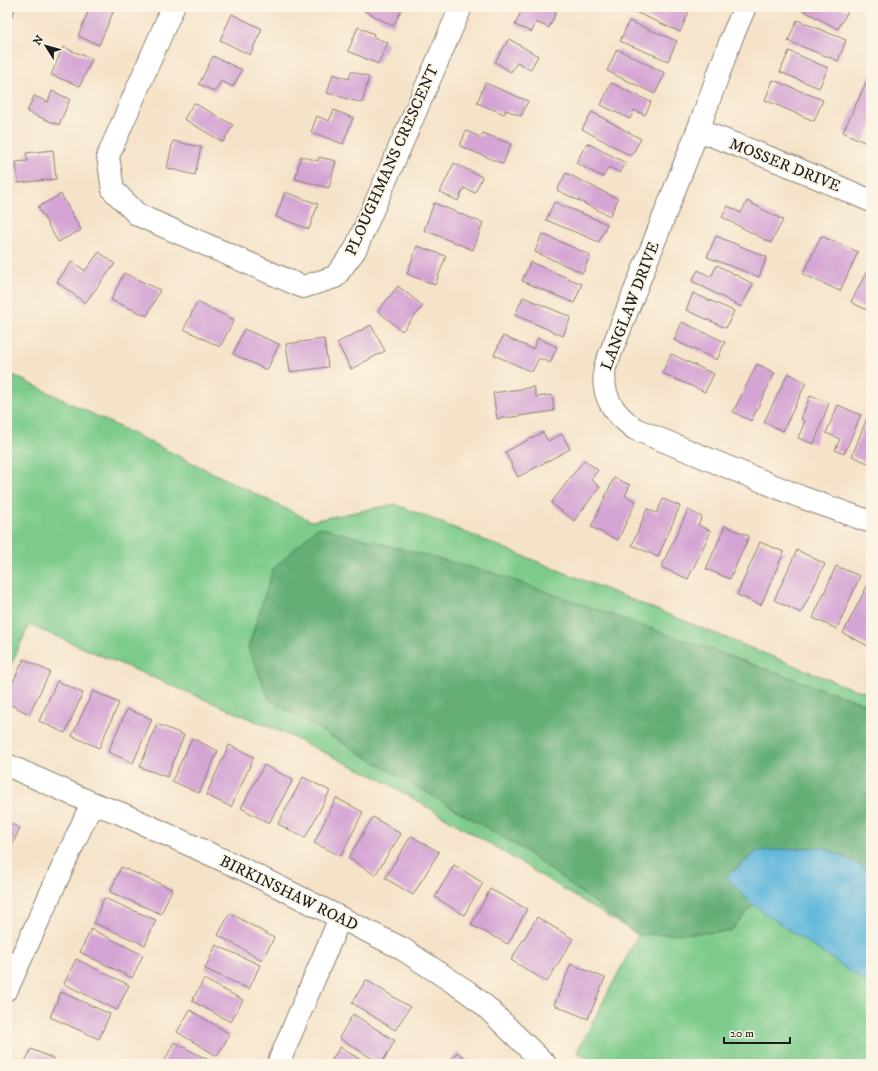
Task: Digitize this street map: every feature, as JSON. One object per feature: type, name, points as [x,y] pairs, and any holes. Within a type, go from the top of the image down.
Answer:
[{"type":"street","name":"PLOUGHMANS CRESCENT","points":[[173,7],[108,156],[113,190],[138,215],[303,287],[335,276],[355,250],[461,7]]},
{"type":"street","name":"LANGLAW DRIVE","points":[[745,7],[732,37],[698,130],[605,366],[603,379],[604,385],[610,404],[617,414],[635,429],[802,497],[871,522]]},
{"type":"street","name":"MOSSER DRIVE","points":[[698,130],[793,167],[871,202]]},
{"type":"street","name":"BIRKINSHAW ROAD","points":[[7,765],[92,803],[120,812],[248,871],[401,948],[468,992],[484,1005],[545,1064]]},
{"type":"street","points":[[7,989],[92,803]]},
{"type":"street","points":[[278,1064],[340,918]]},
{"type":"green space","points":[[7,372],[311,521],[395,504],[850,688],[871,693],[871,1064],[593,1064],[577,1052],[638,935],[500,850],[382,780],[279,731],[29,625],[7,674]]},
{"type":"green space","points":[[318,527],[493,573],[871,706],[871,873],[861,865],[726,877],[753,905],[730,932],[638,935],[524,850],[270,700],[248,648],[273,569]]},
{"type":"water","points":[[822,847],[861,865],[871,873],[871,986],[753,905],[726,877],[758,851]]},
{"type":"building","points":[[7,7],[16,7],[9,22],[7,22]]},
{"type":"building","points":[[90,7],[108,7],[114,10],[99,45],[78,36]]},
{"type":"building","points":[[365,7],[403,7],[393,26],[363,10]]},
{"type":"building","points":[[523,7],[545,7],[556,12],[549,28],[536,22],[532,32],[515,25]]},
{"type":"building","points":[[633,7],[680,7],[689,11],[680,32],[631,10]]},
{"type":"building","points":[[804,7],[840,7],[848,11],[838,29],[802,10]]},
{"type":"building","points":[[232,14],[262,29],[250,55],[220,40]]},
{"type":"building","points":[[797,20],[846,40],[838,61],[788,41]]},
{"type":"building","points":[[629,21],[677,41],[668,61],[620,41]]},
{"type":"building","points":[[358,27],[374,34],[373,37],[388,43],[378,64],[348,51]]},
{"type":"building","points":[[509,39],[538,56],[530,70],[517,62],[511,72],[495,62]]},
{"type":"building","points":[[63,47],[92,59],[80,86],[51,75]]},
{"type":"building","points":[[617,49],[665,73],[655,94],[607,71]]},
{"type":"building","points":[[789,51],[828,68],[819,88],[780,72]]},
{"type":"building","points":[[213,56],[242,70],[233,87],[221,81],[215,92],[199,84]]},
{"type":"building","points":[[351,71],[369,77],[362,103],[327,93],[333,74],[349,79]]},
{"type":"building","points":[[871,72],[871,127],[864,142],[843,132]]},
{"type":"building","points":[[773,80],[823,100],[814,121],[765,100]]},
{"type":"building","points":[[485,83],[528,101],[521,116],[506,110],[504,114],[477,103]]},
{"type":"building","points":[[611,83],[651,102],[645,115],[634,110],[630,119],[601,105]]},
{"type":"building","points":[[52,91],[70,99],[59,125],[27,112],[34,96],[48,102]]},
{"type":"building","points":[[194,103],[233,125],[223,142],[184,119]]},
{"type":"building","points":[[334,110],[353,118],[343,144],[311,132],[317,116],[329,121]]},
{"type":"building","points":[[592,112],[641,139],[631,156],[582,129]]},
{"type":"building","points":[[466,131],[481,137],[483,133],[511,144],[503,164],[460,146]]},
{"type":"building","points":[[173,141],[201,147],[195,175],[167,168]]},
{"type":"building","points":[[587,143],[626,163],[620,173],[609,167],[603,177],[576,163]]},
{"type":"building","points":[[53,150],[56,179],[18,183],[16,162],[28,161],[26,153]]},
{"type":"building","points":[[301,156],[318,161],[319,157],[336,161],[329,188],[295,179]]},
{"type":"building","points":[[454,163],[482,177],[475,193],[464,188],[458,201],[440,192]]},
{"type":"building","points":[[566,173],[618,199],[610,216],[557,190]]},
{"type":"building","points":[[285,192],[318,204],[309,229],[276,217]]},
{"type":"building","points":[[61,194],[81,230],[58,242],[38,207]]},
{"type":"building","points":[[747,201],[783,220],[771,243],[722,217],[728,206],[741,213]]},
{"type":"building","points":[[554,202],[607,224],[599,242],[546,220]]},
{"type":"building","points":[[434,203],[483,223],[473,250],[424,230]]},
{"type":"building","points":[[542,234],[590,255],[583,273],[535,252]]},
{"type":"building","points":[[716,236],[767,257],[759,277],[707,257]]},
{"type":"building","points":[[821,236],[858,252],[840,291],[803,274]]},
{"type":"building","points":[[417,246],[446,256],[435,285],[407,274]]},
{"type":"building","points":[[99,252],[115,264],[85,303],[57,282],[72,261],[85,271]]},
{"type":"building","points":[[530,262],[582,284],[574,303],[522,281]]},
{"type":"building","points":[[871,263],[871,312],[851,302]]},
{"type":"building","points":[[717,265],[753,284],[741,307],[692,281],[698,270],[711,277]]},
{"type":"building","points":[[124,273],[160,290],[147,316],[111,300]]},
{"type":"building","points":[[398,286],[423,306],[402,331],[378,311]]},
{"type":"building","points":[[693,293],[734,311],[726,328],[686,310]]},
{"type":"building","points":[[523,297],[571,317],[563,336],[515,315]]},
{"type":"building","points":[[197,302],[234,320],[220,347],[184,329]]},
{"type":"building","points":[[682,322],[725,342],[717,360],[674,340]]},
{"type":"building","points":[[371,325],[385,351],[351,369],[337,343]]},
{"type":"building","points":[[244,329],[279,344],[267,370],[233,354]]},
{"type":"building","points":[[503,336],[533,349],[538,338],[557,347],[550,363],[539,358],[532,372],[494,355]]},
{"type":"building","points":[[324,339],[328,367],[290,372],[286,344]]},
{"type":"building","points":[[671,354],[714,374],[705,392],[662,373]]},
{"type":"building","points":[[757,364],[775,373],[751,421],[733,412]]},
{"type":"building","points":[[788,373],[806,383],[783,431],[764,422]]},
{"type":"building","points":[[534,387],[536,397],[552,395],[554,411],[497,419],[493,393]]},
{"type":"building","points":[[810,396],[829,403],[814,444],[798,438],[805,421],[801,419]]},
{"type":"building","points":[[838,405],[861,415],[844,454],[835,450],[840,439],[826,433]]},
{"type":"building","points":[[871,408],[871,461],[870,464],[852,456]]},
{"type":"building","points":[[543,432],[548,441],[562,434],[570,449],[518,477],[505,452]]},
{"type":"building","points":[[584,460],[598,470],[591,480],[600,487],[574,521],[551,503]]},
{"type":"building","points":[[614,478],[630,485],[625,496],[636,501],[618,540],[591,527]]},
{"type":"building","points":[[663,499],[680,506],[658,557],[632,545],[647,509],[657,513]]},
{"type":"building","points":[[688,510],[702,517],[698,525],[711,531],[688,579],[661,567]]},
{"type":"building","points":[[725,526],[749,536],[730,579],[706,569]]},
{"type":"building","points":[[760,542],[784,552],[761,605],[737,595]]},
{"type":"building","points":[[797,550],[825,564],[801,613],[774,600]]},
{"type":"building","points":[[836,566],[860,576],[837,629],[813,618]]},
{"type":"building","points":[[867,586],[871,587],[870,647],[843,633]]},
{"type":"building","points":[[24,659],[50,672],[29,714],[7,703],[7,694]]},
{"type":"building","points":[[57,681],[83,693],[65,733],[39,721]]},
{"type":"building","points":[[93,691],[119,703],[99,748],[72,736]]},
{"type":"building","points":[[127,709],[152,719],[133,763],[108,752]]},
{"type":"building","points":[[157,724],[184,735],[167,777],[140,767]]},
{"type":"building","points":[[192,738],[218,751],[199,793],[172,781]]},
{"type":"building","points":[[229,745],[254,757],[231,807],[206,795]]},
{"type":"building","points":[[264,765],[293,780],[269,823],[241,808]]},
{"type":"building","points":[[303,777],[330,791],[305,838],[278,824]]},
{"type":"building","points":[[336,798],[363,812],[341,856],[314,843]]},
{"type":"building","points":[[373,817],[401,834],[375,875],[348,858]]},
{"type":"building","points":[[7,822],[20,828],[10,849],[7,848]]},
{"type":"building","points":[[411,836],[439,852],[413,895],[385,878]]},
{"type":"building","points":[[454,865],[483,883],[464,915],[435,897]]},
{"type":"building","points":[[121,867],[172,889],[161,914],[110,892]]},
{"type":"building","points":[[490,889],[527,909],[508,944],[471,925]]},
{"type":"building","points":[[104,898],[156,920],[145,945],[94,923]]},
{"type":"building","points":[[230,913],[274,938],[262,960],[218,935]]},
{"type":"building","points":[[537,917],[573,939],[547,982],[511,960]]},
{"type":"building","points":[[91,929],[143,955],[132,978],[80,952]]},
{"type":"building","points":[[216,945],[260,965],[249,989],[205,969]]},
{"type":"building","points":[[76,959],[129,985],[117,1010],[64,984]]},
{"type":"building","points":[[571,964],[605,978],[588,1019],[554,1005]]},
{"type":"building","points":[[204,979],[243,1000],[231,1022],[192,1001]]},
{"type":"building","points":[[366,980],[410,1007],[395,1030],[352,1003]]},
{"type":"building","points":[[61,992],[110,1014],[99,1039],[50,1017]]},
{"type":"building","points":[[190,1010],[230,1034],[217,1056],[177,1032]]},
{"type":"building","points":[[353,1014],[395,1041],[381,1064],[339,1038]]},
{"type":"building","points":[[174,1042],[216,1064],[163,1064]]},
{"type":"building","points":[[340,1047],[367,1064],[329,1064]]},
{"type":"building","points":[[31,1049],[54,1059],[52,1064],[24,1064]]},
{"type":"building","points":[[457,1052],[473,1064],[448,1064]]}]
